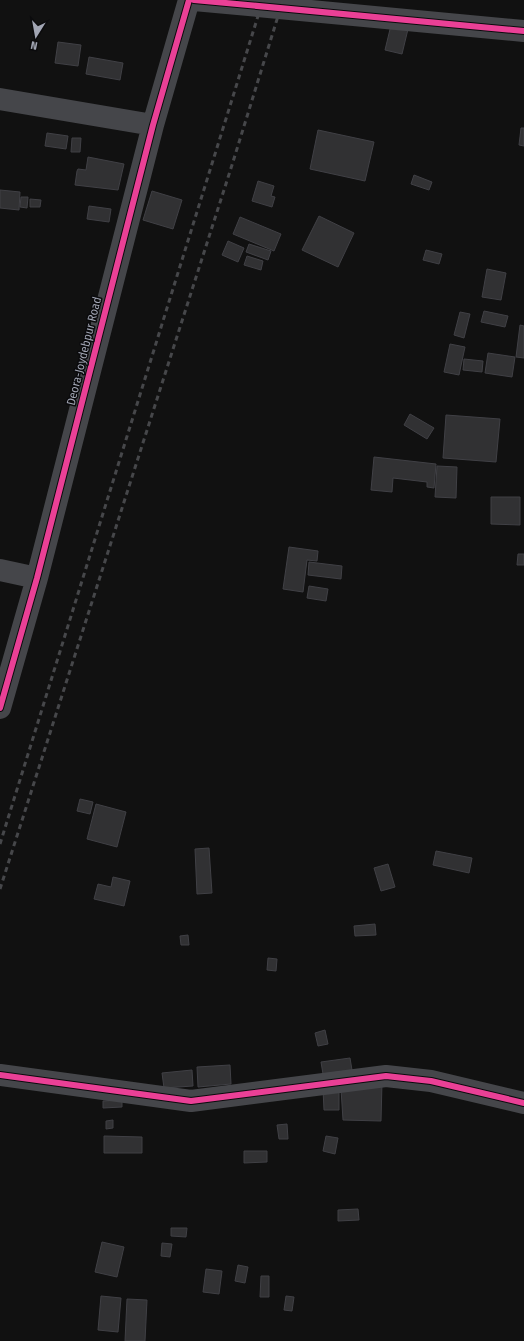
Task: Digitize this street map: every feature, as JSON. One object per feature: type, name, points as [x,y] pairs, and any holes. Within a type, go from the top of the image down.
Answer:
[{"type":"street","name":"Deora-Joydebpur Road","points":[[0,708],[37,578],[153,125],[189,0]]},
{"type":"street","points":[[194,0],[524,31]]},
{"type":"street","points":[[0,99],[153,125]]},
{"type":"street","points":[[0,570],[37,578]]},
{"type":"street","points":[[0,1075],[191,1101],[386,1076],[431,1081],[524,1103]]},
{"type":"building","points":[[392,21],[409,25],[402,54],[385,50]]},
{"type":"building","points":[[58,42],[81,45],[78,66],[55,63]]},
{"type":"building","points":[[89,57],[123,63],[120,80],[86,74]]},
{"type":"building","points":[[521,128],[524,128],[524,146],[519,145]]},
{"type":"building","points":[[318,130],[374,142],[365,181],[310,169]]},
{"type":"building","points":[[47,133],[68,136],[66,149],[45,146]]},
{"type":"building","points":[[72,138],[81,138],[80,152],[71,152]]},
{"type":"building","points":[[88,157],[124,164],[118,190],[75,185],[77,171],[78,169],[86,170]]},
{"type":"building","points":[[414,175],[432,182],[429,190],[411,184]]},
{"type":"building","points":[[258,181],[274,186],[271,196],[275,197],[272,207],[252,201]]},
{"type":"building","points":[[0,190],[20,192],[19,210],[0,208]]},
{"type":"building","points":[[152,191],[182,200],[173,229],[143,220]]},
{"type":"building","points":[[21,197],[28,197],[27,208],[20,207]]},
{"type":"building","points":[[30,199],[41,200],[40,207],[30,207]]},
{"type":"building","points":[[89,206],[111,209],[109,222],[87,219]]},
{"type":"building","points":[[319,216],[354,233],[338,267],[302,250]]},
{"type":"building","points":[[240,217],[281,234],[274,251],[233,234]]},
{"type":"building","points":[[228,241],[244,248],[238,262],[222,255]]},
{"type":"building","points":[[249,244],[271,251],[268,260],[246,252]]},
{"type":"building","points":[[426,250],[442,254],[439,264],[423,260]]},
{"type":"building","points":[[247,256],[263,261],[261,270],[244,265]]},
{"type":"building","points":[[487,269],[506,273],[501,300],[482,297]]},
{"type":"building","points":[[484,311],[508,316],[505,327],[481,322]]},
{"type":"building","points":[[460,312],[470,314],[464,338],[454,335]]},
{"type":"building","points":[[520,325],[524,326],[524,358],[516,357]]},
{"type":"building","points":[[450,344],[465,347],[459,375],[444,372]]},
{"type":"building","points":[[488,353],[515,357],[512,377],[485,373]]},
{"type":"building","points":[[464,359],[483,361],[482,372],[463,370]]},
{"type":"building","points":[[410,414],[434,428],[427,439],[404,425]]},
{"type":"building","points":[[446,415],[500,419],[496,462],[443,458]]},
{"type":"building","points":[[374,457],[436,464],[434,488],[427,487],[427,482],[393,478],[392,492],[371,490]]},
{"type":"building","points":[[437,466],[457,467],[456,498],[435,497]]},
{"type":"building","points":[[491,497],[520,497],[520,525],[491,524]]},
{"type":"building","points":[[289,547],[318,551],[317,561],[307,560],[303,592],[283,589]]},
{"type":"building","points":[[518,554],[524,554],[524,565],[517,565]]},
{"type":"building","points":[[309,562],[342,566],[341,579],[308,575]]},
{"type":"building","points":[[309,586],[328,589],[326,601],[307,598]]},
{"type":"building","points":[[80,799],[93,802],[90,814],[77,811]]},
{"type":"building","points":[[96,804],[126,812],[117,847],[87,839]]},
{"type":"building","points":[[209,848],[212,893],[197,894],[195,849]]},
{"type":"building","points":[[436,851],[472,858],[469,873],[433,865]]},
{"type":"building","points":[[388,864],[395,887],[381,891],[374,868]]},
{"type":"building","points":[[113,877],[130,881],[124,906],[94,899],[98,884],[111,887]]},
{"type":"building","points":[[375,924],[376,935],[355,936],[354,926]]},
{"type":"building","points":[[188,935],[189,945],[181,945],[180,936]]},
{"type":"building","points":[[268,958],[277,959],[276,971],[267,970]]},
{"type":"building","points":[[325,1030],[328,1044],[318,1046],[315,1033]]},
{"type":"building","points":[[350,1058],[352,1070],[323,1074],[321,1062]]},
{"type":"building","points":[[230,1065],[231,1084],[198,1087],[197,1067]]},
{"type":"building","points":[[192,1070],[193,1086],[164,1088],[162,1073]]},
{"type":"building","points":[[382,1082],[381,1121],[343,1120],[341,1089]]},
{"type":"building","points":[[339,1088],[339,1110],[324,1110],[323,1089]]},
{"type":"building","points":[[122,1100],[122,1107],[103,1108],[103,1101]]},
{"type":"building","points":[[113,1120],[113,1128],[106,1129],[106,1121]]},
{"type":"building","points":[[287,1124],[288,1139],[279,1139],[277,1125]]},
{"type":"building","points":[[104,1136],[142,1137],[142,1153],[104,1153]]},
{"type":"building","points":[[326,1136],[338,1138],[335,1154],[323,1151]]},
{"type":"building","points":[[244,1151],[267,1151],[267,1162],[244,1163]]},
{"type":"building","points":[[358,1209],[359,1220],[338,1221],[338,1210]]},
{"type":"building","points":[[171,1228],[187,1228],[186,1237],[171,1236]]},
{"type":"building","points":[[102,1242],[124,1247],[117,1277],[95,1272]]},
{"type":"building","points":[[162,1243],[172,1244],[170,1257],[161,1256]]},
{"type":"building","points":[[238,1265],[248,1267],[245,1283],[235,1281]]},
{"type":"building","points":[[206,1269],[222,1271],[219,1294],[203,1292]]},
{"type":"building","points":[[261,1276],[269,1276],[269,1297],[260,1297]]},
{"type":"building","points":[[101,1296],[121,1298],[118,1332],[98,1330]]},
{"type":"building","points":[[286,1296],[294,1297],[292,1311],[284,1310]]},
{"type":"building","points":[[127,1299],[147,1300],[145,1341],[125,1341]]},
{"type":"railway","points":[[0,844],[263,0]]},
{"type":"railway","points":[[0,889],[232,165],[283,0]]},
{"type":"cycle path","points":[[0,708],[37,578],[153,125],[189,0]]},
{"type":"cycle path","points":[[194,0],[524,31]]},
{"type":"cycle path","points":[[0,1075],[191,1101],[386,1076],[431,1081],[524,1103]]}]
